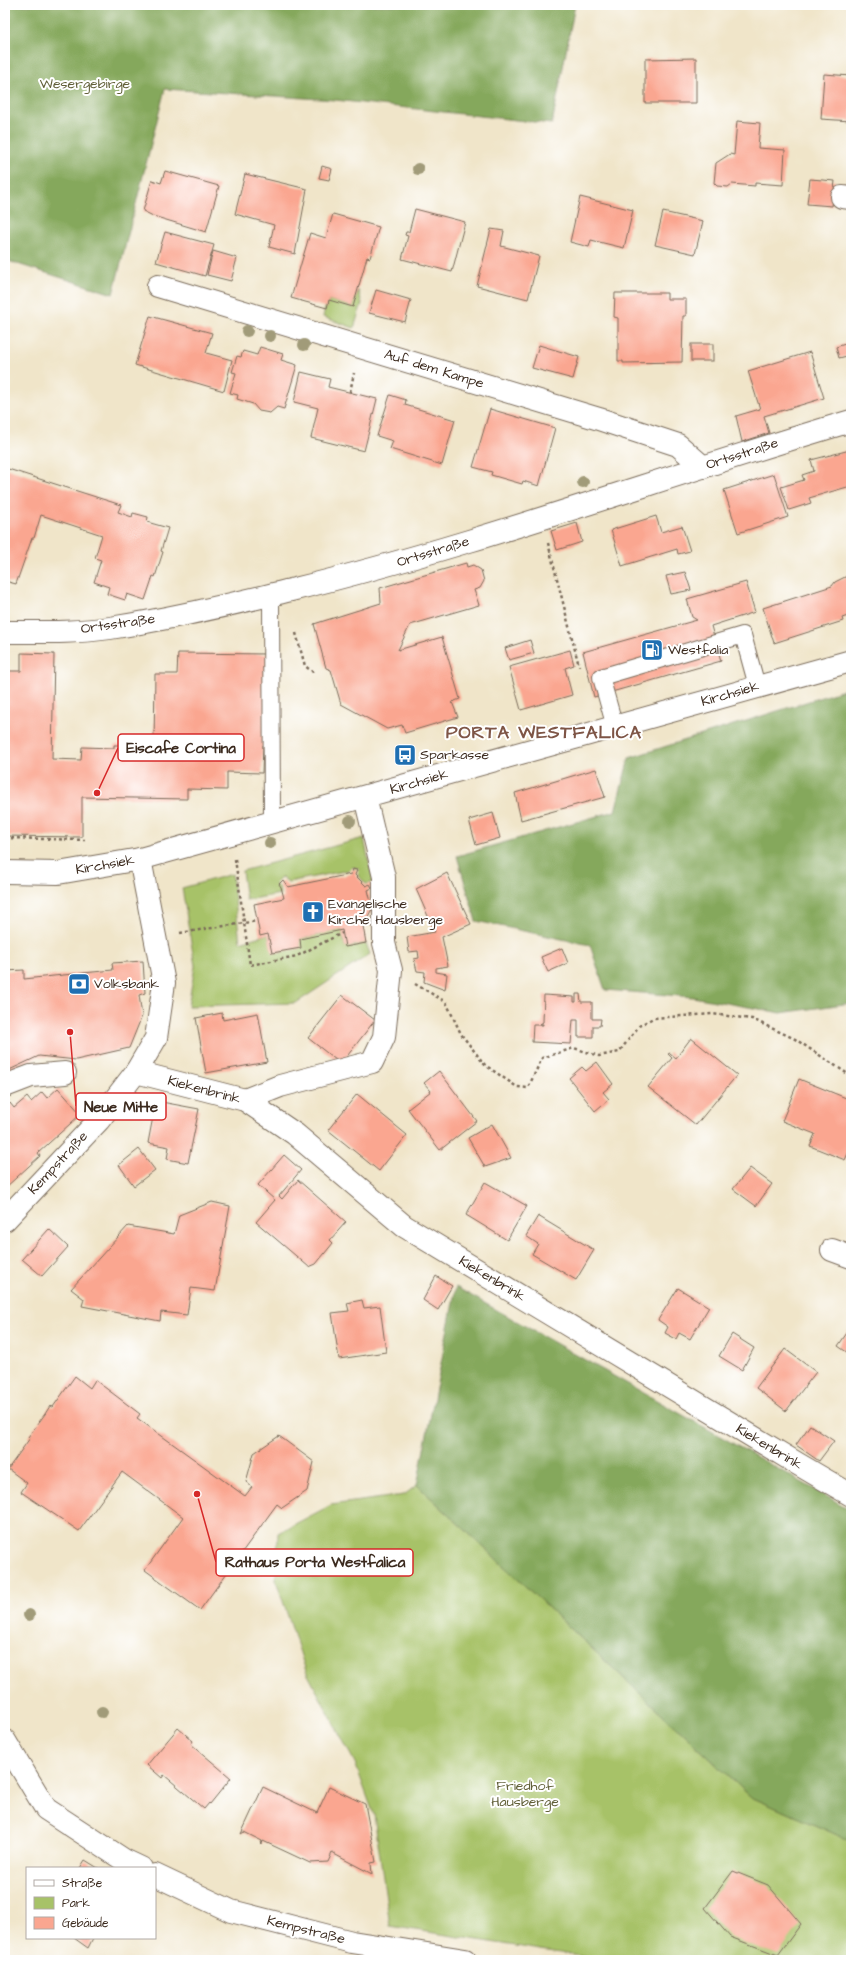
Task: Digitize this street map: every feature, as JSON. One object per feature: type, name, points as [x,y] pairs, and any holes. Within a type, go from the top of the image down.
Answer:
[{"type":"street","name":"Auf dem Kampe","points":[[158,286],[614,424],[678,446],[703,467]]},
{"type":"street","name":"Ortsstraße","points":[[5,632],[108,628],[224,606],[364,572],[542,520],[703,467],[851,421]]},
{"type":"street","name":"Kirchsiek","points":[[5,872],[58,873],[140,859],[851,661]]},
{"type":"street","points":[[245,1100],[280,1086],[372,1062],[384,1037],[391,970],[384,943],[384,877],[365,797]]},
{"type":"street","name":"Kempstraße","points":[[7,1214],[99,1120],[136,1072],[156,1038],[164,983],[140,859]]},
{"type":"street","name":"Kiekenbrink","points":[[136,1072],[245,1100],[295,1134],[404,1226],[851,1495]]},
{"type":"street","points":[[5,1086],[31,1076],[65,1073]]},
{"type":"street","points":[[5,1741],[46,1809],[124,1860],[139,1867]]},
{"type":"street","name":"Kempstraße","points":[[156,1875],[231,1911],[352,1951],[466,1960]]},
{"type":"lane","points":[[271,595],[272,823]]},
{"type":"lane","points":[[615,727],[601,677],[743,635],[757,686]]},
{"type":"path","points":[[542,520],[581,673]]},
{"type":"path","points":[[232,834],[250,965],[297,956],[342,933]]},
{"type":"path","points":[[156,936],[257,921]]},
{"type":"path","points":[[391,970],[446,1002],[461,1034],[485,1065],[517,1087],[528,1088],[542,1058],[574,1048],[599,1056],[619,1052],[639,1026],[654,1018],[712,1014],[752,1019],[795,1039],[851,1076]]},
{"type":"green space","name":"Wesergebirge","points":[[5,5],[575,5],[552,124],[335,100],[165,89],[113,294],[5,260]]},
{"type":"green space","points":[[358,290],[362,303],[354,328],[323,317],[325,307],[327,308],[329,300],[353,307]]},
{"type":"green space","points":[[847,689],[851,693],[851,1003],[781,1013],[693,997],[605,990],[590,945],[476,921],[457,856],[615,811],[629,758]]},
{"type":"green space","points":[[364,838],[373,882],[366,884],[358,875],[359,869],[352,867],[350,870],[288,882],[282,877],[275,884],[279,888],[280,894],[246,900],[242,871]]},
{"type":"green space","points":[[232,874],[240,942],[268,934],[273,953],[301,948],[300,939],[342,930],[345,947],[366,943],[370,954],[296,1003],[188,1006],[195,966],[182,888]]},
{"type":"green space","points":[[456,1287],[851,1510],[851,1841],[751,1797],[417,1485]]},
{"type":"green space","name":"Friedhof Hausberge","points":[[417,1485],[751,1797],[851,1841],[851,1911],[849,1911],[851,1914],[851,1960],[604,1960],[390,1926],[374,1815],[355,1763],[306,1671],[276,1580],[278,1533],[331,1505],[404,1495]]},
{"type":"building","points":[[696,58],[696,103],[645,103],[645,59]]},
{"type":"building","points":[[824,74],[851,76],[851,121],[821,119]]},
{"type":"building","points":[[737,121],[760,123],[758,148],[785,150],[783,185],[755,183],[755,186],[732,184],[728,187],[717,186],[714,183],[716,163],[730,154],[734,155]]},
{"type":"building","points":[[322,166],[332,169],[329,180],[319,178]]},
{"type":"building","points":[[165,171],[219,186],[206,232],[153,216],[143,211],[152,180],[161,183]]},
{"type":"building","points":[[245,174],[307,189],[295,254],[269,247],[274,225],[235,214]]},
{"type":"building","points":[[810,179],[835,181],[832,206],[807,204]]},
{"type":"building","points":[[580,197],[633,210],[624,248],[591,240],[589,247],[570,242]]},
{"type":"building","points":[[415,209],[465,222],[452,272],[402,259],[408,236],[405,235],[406,232],[409,232]]},
{"type":"building","points":[[663,212],[703,221],[695,254],[655,245]]},
{"type":"building","points":[[333,214],[379,227],[370,258],[367,257],[353,307],[329,300],[327,308],[291,298],[310,233],[326,238]]},
{"type":"building","points":[[491,229],[504,231],[501,246],[539,256],[528,299],[477,286]]},
{"type":"building","points":[[165,232],[214,245],[205,276],[156,262]]},
{"type":"building","points":[[213,251],[237,258],[231,281],[207,275]]},
{"type":"building","points":[[376,290],[411,300],[405,322],[369,313]]},
{"type":"building","points":[[615,293],[667,293],[667,299],[686,299],[686,316],[683,316],[682,362],[623,363],[623,361],[618,361],[618,318],[614,317]]},
{"type":"building","points":[[150,316],[212,333],[206,353],[232,360],[224,391],[135,365]]},
{"type":"building","points":[[848,343],[849,348],[851,347],[851,355],[839,358],[836,347]]},
{"type":"building","points":[[691,344],[713,344],[713,361],[691,361]]},
{"type":"building","points":[[539,345],[579,357],[573,379],[532,368]]},
{"type":"building","points":[[260,347],[283,354],[281,360],[297,365],[284,409],[277,407],[270,413],[259,411],[253,404],[237,399],[238,395],[230,393],[236,373],[232,372],[237,356],[241,357],[243,351],[257,355]]},
{"type":"building","points":[[810,352],[824,398],[764,416],[769,433],[742,442],[736,416],[760,409],[748,371]]},
{"type":"building","points":[[301,372],[330,379],[328,387],[377,399],[364,451],[311,438],[318,408],[294,402]]},
{"type":"building","points":[[390,395],[406,400],[405,405],[455,420],[442,465],[390,449],[393,441],[377,436]]},
{"type":"building","points":[[490,409],[555,428],[539,486],[523,481],[522,484],[491,475],[492,472],[473,467]]},
{"type":"building","points":[[850,450],[851,486],[809,498],[811,503],[789,510],[781,487],[804,480],[802,475],[814,471],[811,460]]},
{"type":"building","points":[[5,468],[121,505],[118,512],[132,517],[133,513],[148,517],[147,522],[168,528],[161,551],[163,552],[155,577],[153,576],[145,600],[127,594],[125,600],[107,594],[109,587],[94,582],[101,560],[95,558],[102,535],[41,515],[34,538],[32,538],[16,584],[5,581]]},
{"type":"building","points":[[774,474],[788,517],[738,533],[724,490]]},
{"type":"building","points":[[656,516],[661,532],[682,526],[690,551],[678,554],[677,549],[622,566],[611,530]]},
{"type":"building","points":[[577,523],[582,542],[557,550],[551,531]]},
{"type":"building","points":[[466,563],[467,567],[473,565],[481,570],[484,581],[480,588],[474,590],[479,605],[410,625],[398,650],[442,637],[460,699],[452,702],[458,717],[405,733],[402,725],[387,729],[341,704],[331,670],[326,668],[314,624],[381,603],[380,588]]},
{"type":"building","points":[[685,572],[691,590],[671,594],[666,576]]},
{"type":"building","points":[[851,574],[851,615],[842,618],[843,621],[774,643],[763,608],[832,586],[835,582]]},
{"type":"building","points":[[746,582],[755,612],[711,626],[721,661],[594,697],[583,652],[697,620],[692,617],[687,599]]},
{"type":"building","points":[[530,640],[534,653],[509,660],[505,648]]},
{"type":"building","points":[[570,650],[574,665],[565,668],[572,695],[521,710],[509,667]]},
{"type":"building","points":[[21,653],[54,654],[52,759],[81,760],[82,747],[114,748],[114,745],[154,745],[155,674],[177,674],[178,653],[267,654],[266,745],[263,745],[262,773],[227,772],[227,790],[187,789],[187,799],[82,797],[82,837],[5,836],[5,671],[21,671]]},
{"type":"building","points":[[596,769],[605,797],[521,820],[515,793]]},
{"type":"building","points":[[493,813],[500,838],[476,845],[469,820]]},
{"type":"building","name":"Evangelische Kirche Hausberge","points":[[353,869],[357,870],[355,875],[366,886],[370,884],[372,888],[368,890],[372,906],[377,906],[376,910],[372,909],[363,926],[366,943],[345,947],[342,930],[300,939],[301,948],[272,953],[268,934],[260,936],[254,904],[284,898],[279,884],[283,880],[288,887],[351,874]]},
{"type":"building","points":[[447,873],[471,924],[442,937],[448,966],[436,968],[436,972],[447,974],[445,990],[424,982],[425,972],[417,971],[414,959],[419,958],[418,951],[409,952],[407,937],[435,932],[416,889]]},
{"type":"building","points":[[562,948],[568,963],[548,972],[541,957]]},
{"type":"building","points":[[143,961],[145,993],[139,995],[142,1016],[129,1048],[76,1060],[39,1056],[5,1072],[5,971],[24,970],[24,979],[113,970],[112,963]]},
{"type":"building","points":[[576,994],[580,994],[581,1002],[592,1002],[592,1019],[601,1019],[600,1026],[593,1026],[593,1037],[578,1037],[578,1020],[573,1020],[571,1044],[532,1042],[533,1025],[543,1025],[540,1024],[543,1022],[544,995],[574,997],[574,1002],[576,1002]]},
{"type":"building","points":[[342,995],[375,1020],[341,1064],[308,1038]]},
{"type":"building","points":[[222,1013],[223,1020],[258,1013],[267,1062],[206,1073],[196,1018]]},
{"type":"building","points":[[691,1038],[737,1075],[696,1125],[648,1087],[672,1058],[668,1054],[670,1053],[676,1058]]},
{"type":"building","points":[[597,1062],[613,1084],[603,1092],[609,1099],[595,1111],[569,1078],[582,1067],[586,1071]]},
{"type":"building","points":[[439,1071],[477,1121],[440,1150],[408,1109],[431,1091],[424,1083]]},
{"type":"building","points":[[799,1079],[851,1100],[851,1147],[845,1160],[810,1146],[815,1134],[782,1121]]},
{"type":"building","points":[[58,1088],[81,1114],[38,1153],[40,1156],[5,1188],[5,1108],[10,1103],[14,1108],[27,1097],[31,1102],[42,1092],[47,1098]]},
{"type":"building","points":[[357,1094],[407,1135],[379,1171],[328,1130]]},
{"type":"building","points":[[156,1101],[199,1109],[188,1163],[167,1159],[169,1147],[148,1143]]},
{"type":"building","points":[[492,1124],[511,1158],[485,1167],[468,1138]]},
{"type":"building","points":[[139,1149],[155,1170],[134,1186],[119,1165]]},
{"type":"building","points":[[284,1155],[301,1170],[279,1196],[282,1199],[298,1180],[346,1222],[330,1240],[333,1243],[316,1264],[309,1267],[256,1222],[275,1200],[258,1185]]},
{"type":"building","points":[[750,1168],[772,1184],[756,1206],[733,1189]]},
{"type":"building","points":[[485,1182],[527,1206],[507,1240],[466,1215]]},
{"type":"building","points":[[212,1202],[230,1206],[215,1291],[191,1288],[187,1315],[161,1312],[160,1321],[82,1306],[84,1299],[71,1289],[128,1226],[174,1234],[179,1215]]},
{"type":"building","points":[[538,1216],[594,1250],[576,1280],[532,1254],[538,1244],[526,1236]]},
{"type":"building","points":[[49,1229],[68,1247],[42,1276],[22,1259]]},
{"type":"building","points":[[436,1276],[452,1286],[438,1310],[423,1300]]},
{"type":"building","points":[[678,1288],[709,1307],[690,1339],[679,1333],[676,1339],[665,1333],[668,1327],[658,1320]]},
{"type":"building","points":[[362,1300],[364,1308],[380,1306],[386,1352],[339,1359],[332,1313],[349,1311],[347,1303]]},
{"type":"building","points":[[851,1327],[851,1355],[838,1346]]},
{"type":"building","points":[[732,1334],[754,1348],[742,1370],[719,1356]]},
{"type":"building","points":[[785,1349],[816,1372],[786,1411],[756,1388]]},
{"type":"building","points":[[75,1376],[90,1388],[95,1380],[140,1414],[137,1418],[245,1496],[252,1487],[246,1482],[254,1453],[279,1436],[314,1462],[307,1491],[282,1508],[277,1504],[200,1610],[145,1570],[183,1517],[122,1472],[79,1531],[21,1492],[27,1483],[8,1469],[50,1406],[53,1407]]},
{"type":"building","points":[[810,1425],[834,1441],[819,1461],[796,1445]]},
{"type":"building","points":[[178,1728],[193,1741],[191,1744],[231,1778],[210,1804],[209,1803],[204,1809],[164,1775],[162,1778],[147,1765]]},
{"type":"building","points":[[263,1787],[317,1813],[329,1787],[365,1804],[376,1862],[371,1863],[372,1874],[332,1853],[328,1862],[310,1863],[263,1841],[262,1844],[262,1841],[244,1832],[241,1834]]},
{"type":"building","points":[[85,1860],[96,1867],[81,1867]]},
{"type":"building","points":[[733,1871],[768,1885],[801,1924],[778,1955],[730,1937],[705,1908]]},
{"type":"building","points":[[75,1939],[92,1939],[88,1948]]},
{"type":"place","name":"Westfalia","points":[[652,650]]},
{"type":"place","name":"Sparkasse","points":[[405,755]]},
{"type":"place","name":"Eiscafe Cortina","points":[[97,793]]},
{"type":"place","name":"Evangelische Kirche Hausberge","points":[[313,912]]},
{"type":"place","name":"Volksbank","points":[[79,984]]},
{"type":"place","name":"Neue Mitte","points":[[70,1032]]},
{"type":"place","name":"Rathaus Porta Westfalica","points":[[197,1494]]},
{"type":"district","name":"PORTA WESTFALICA","points":[[544,732]]}]
